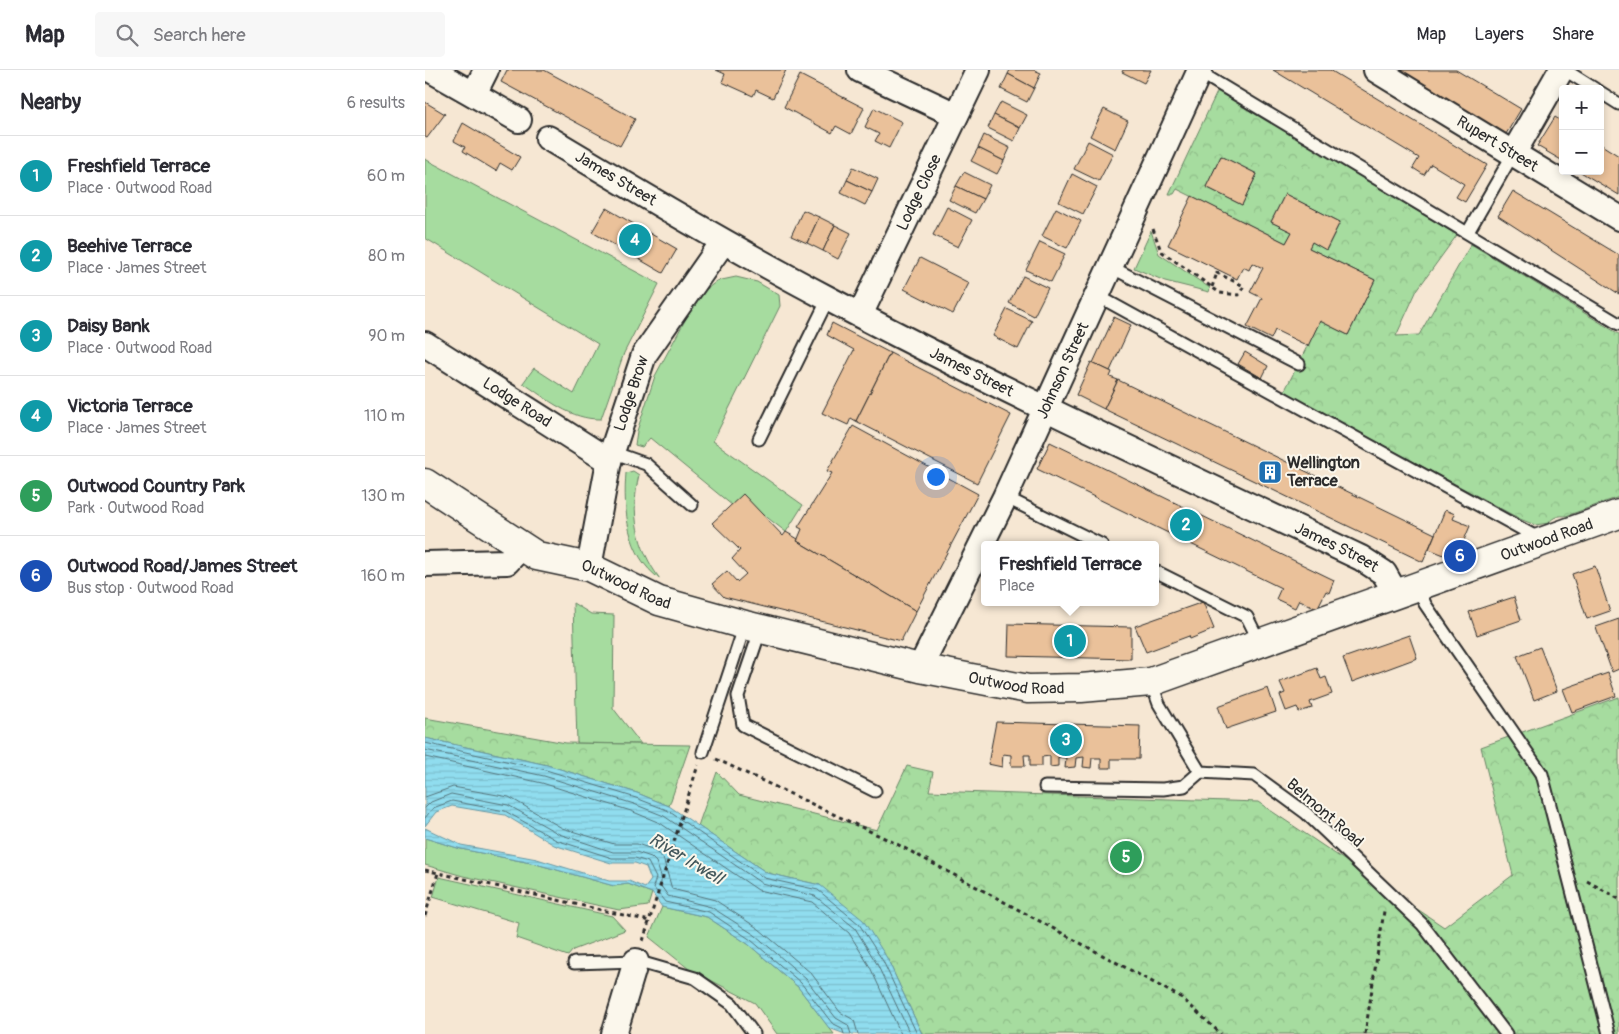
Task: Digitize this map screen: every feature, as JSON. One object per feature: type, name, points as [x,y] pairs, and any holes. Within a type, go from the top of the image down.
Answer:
[{"type":"street","points":[[431,70],[519,120]]},
{"type":"street","points":[[474,94],[486,70]]},
{"type":"street","points":[[860,70],[956,115]]},
{"type":"street","name":"Lodge Close","points":[[860,315],[978,70]]},
{"type":"street","name":"Rupert Street","points":[[1376,70],[1619,218]]},
{"type":"street","points":[[1513,154],[1561,70]]},
{"type":"street","name":"Johnson Street","points":[[983,541],[1098,296],[1200,71]]},
{"type":"street","name":"James Street","points":[[547,138],[723,242],[860,315],[1045,408],[1361,558],[1407,590]]},
{"type":"street","name":"Lodge Brow","points":[[589,567],[610,457],[644,355],[723,242]]},
{"type":"street","name":"Lodge Road","points":[[425,344],[610,457]]},
{"type":"street","name":"Outwood Road","points":[[425,483],[537,556],[589,567],[659,600],[920,668],[1028,688],[1081,688],[1151,682],[1619,514]]},
{"type":"street","name":"Johnson Street","points":[[920,668],[981,545]]},
{"type":"street","points":[[425,564],[507,562],[522,546]]},
{"type":"street","points":[[614,1034],[635,961]]},
{"type":"lane","points":[[1565,70],[1589,85]]},
{"type":"lane","points":[[1200,71],[1619,324]]},
{"type":"lane","points":[[1604,95],[1619,104]]},
{"type":"lane","points":[[1467,232],[1513,154]]},
{"type":"lane","points":[[1111,267],[1299,364]]},
{"type":"lane","points":[[1098,296],[1543,541]]},
{"type":"lane","points":[[759,439],[828,298]]},
{"type":"lane","points":[[610,457],[646,464],[692,505]]},
{"type":"lane","points":[[1005,497],[1094,541]]},
{"type":"lane","points":[[1159,573],[1247,617],[1260,643]]},
{"type":"lane","name":"James Street","points":[[1407,590],[1425,604],[1542,774],[1609,1034]]},
{"type":"lane","points":[[703,752],[753,626]]},
{"type":"lane","points":[[753,626],[738,696],[743,725],[875,791]]},
{"type":"lane","points":[[1045,787],[1163,789],[1184,786],[1200,772],[1159,704],[1151,682]]},
{"type":"lane","name":"Belmont Road","points":[[1200,772],[1254,775],[1305,813],[1422,924],[1502,1025],[1506,1034]]},
{"type":"lane","points":[[574,963],[635,961],[695,978],[732,1004],[754,1034]]},
{"type":"path","points":[[1153,228],[1161,251],[1220,293],[1239,295],[1244,286],[1217,271],[1212,287]]},
{"type":"path","points":[[703,752],[895,843],[1174,993],[1221,1034]]},
{"type":"path","points":[[635,961],[696,774]]},
{"type":"path","points":[[1567,868],[1619,899]]},
{"type":"path","points":[[425,870],[649,921]]},
{"type":"path","points":[[425,916],[437,873]]},
{"type":"path","points":[[1365,1034],[1387,891]]},
{"type":"green space","points":[[1218,90],[1457,235],[1417,290],[1396,336],[1419,335],[1471,244],[1619,334],[1619,497],[1566,516],[1556,517],[1549,523],[1535,525],[1520,519],[1284,392],[1320,321],[1348,335],[1375,280],[1309,248],[1312,242],[1327,249],[1340,222],[1285,194],[1271,222],[1292,232],[1286,243],[1177,189],[1174,194],[1169,194]],"holes":[[[1221,156],[1257,174],[1242,205],[1206,187]]]},
{"type":"green space","points":[[425,159],[659,284],[624,353],[601,419],[580,416],[569,412],[550,402],[523,383],[534,368],[574,394],[598,344],[425,238]]},
{"type":"green space","points":[[1151,231],[1159,254],[1210,288],[1209,292],[1165,281],[1134,268]]},
{"type":"green space","points":[[736,277],[757,282],[779,295],[780,306],[713,441],[803,505],[786,532],[764,515],[755,524],[650,438],[642,447],[635,445],[637,431],[655,376],[698,296],[717,281]]},
{"type":"green space","points":[[633,471],[639,475],[635,502],[637,529],[646,555],[660,579],[640,558],[629,531],[625,487],[626,473]]},
{"type":"green space","points":[[573,603],[591,614],[614,615],[613,708],[641,744],[577,743]]},
{"type":"green space","points":[[1619,697],[1619,1034],[922,1034],[887,958],[820,885],[767,873],[698,826],[717,772],[739,795],[877,830],[907,766],[933,772],[929,791],[1258,802],[1444,927],[1513,875],[1481,747]]},
{"type":"green space","points":[[425,718],[566,743],[690,745],[669,806],[637,793],[547,765],[425,738]]},
{"type":"green space","points":[[425,838],[461,849],[536,864],[614,886],[628,884],[652,893],[648,906],[619,910],[463,876],[425,865]]},
{"type":"green space","points":[[439,877],[612,916],[625,930],[573,950],[568,956],[516,938],[519,923],[433,897]]},
{"type":"green space","points":[[662,907],[707,917],[748,944],[798,987],[834,1034],[777,1034],[755,1003],[689,969],[649,937]]},
{"type":"water","name":"River Irwell","points":[[425,738],[547,765],[637,793],[669,806],[767,873],[820,885],[863,920],[887,958],[922,1034],[845,1034],[829,1028],[798,987],[748,944],[707,917],[662,907],[652,893],[628,884],[614,886],[536,864],[461,849],[425,838],[425,828],[461,845],[537,859],[609,881],[629,881],[645,888],[651,880],[646,867],[635,863],[611,863],[554,845],[505,815],[452,806],[436,812],[425,826]]},
{"type":"building","points":[[507,70],[544,70],[635,119],[620,146],[501,82]]},
{"type":"building","points":[[716,70],[786,70],[773,98],[756,90],[753,96],[722,82],[725,74]]},
{"type":"building","points":[[1010,70],[1034,70],[1041,73],[1034,88],[1008,74]]},
{"type":"building","points":[[1123,70],[1151,70],[1144,83],[1122,72]]},
{"type":"building","points":[[1273,70],[1330,70],[1487,165],[1465,202],[1456,197],[1464,184],[1431,164],[1424,175],[1413,168],[1419,158]]},
{"type":"building","points":[[1400,70],[1456,70],[1521,109],[1506,134]]},
{"type":"building","points":[[1008,74],[1034,88],[1027,102],[1001,89]]},
{"type":"building","points":[[800,75],[864,108],[851,134],[836,126],[832,133],[784,107]]},
{"type":"building","points":[[425,102],[445,114],[427,138],[425,137]]},
{"type":"building","points":[[1001,102],[1027,115],[1020,128],[994,115]]},
{"type":"building","points":[[874,108],[902,122],[889,148],[875,141],[879,134],[865,127]]},
{"type":"building","points":[[1104,109],[1128,121],[1115,149],[1090,136]]},
{"type":"building","points":[[994,115],[1020,128],[1014,141],[988,128]]},
{"type":"building","points":[[1555,117],[1559,120],[1559,159],[1537,146]]},
{"type":"building","points":[[463,123],[520,157],[512,170],[500,163],[496,171],[463,151],[465,147],[454,141]]},
{"type":"building","points":[[984,135],[1010,148],[1004,161],[978,148]]},
{"type":"building","points":[[1088,141],[1113,154],[1099,181],[1074,169]]},
{"type":"building","points":[[1604,147],[1619,156],[1619,195],[1586,175],[1604,175]]},
{"type":"building","points":[[978,148],[1004,161],[997,174],[971,161]]},
{"type":"building","points":[[1221,156],[1257,174],[1242,205],[1206,187]]},
{"type":"building","points":[[853,167],[878,179],[872,192],[847,180]]},
{"type":"building","points":[[964,172],[990,185],[983,199],[956,186]]},
{"type":"building","points":[[1072,174],[1097,187],[1083,214],[1059,202]]},
{"type":"building","points":[[847,180],[872,192],[865,205],[841,193]]},
{"type":"building","points":[[956,186],[983,199],[975,213],[949,200]]},
{"type":"building","points":[[1513,191],[1619,255],[1619,294],[1498,216]]},
{"type":"building","points":[[1285,194],[1340,222],[1326,250],[1312,242],[1309,248],[1375,280],[1348,335],[1320,321],[1308,346],[1275,330],[1271,339],[1247,327],[1262,298],[1250,292],[1263,268],[1252,263],[1249,270],[1243,267],[1237,279],[1168,245],[1192,196],[1286,243],[1292,232],[1271,222]]},
{"type":"building","points":[[947,207],[972,220],[958,247],[933,235]]},
{"type":"building","points":[[606,208],[677,249],[663,273],[592,232]]},
{"type":"building","points":[[1056,208],[1081,221],[1067,248],[1042,236]]},
{"type":"building","points":[[803,210],[819,217],[807,243],[791,236]]},
{"type":"building","points":[[819,217],[835,225],[823,251],[807,243]]},
{"type":"building","points":[[835,225],[851,233],[838,259],[823,251]]},
{"type":"building","points":[[1040,242],[1065,254],[1051,282],[1026,270]]},
{"type":"building","points":[[920,258],[969,283],[953,314],[904,289]]},
{"type":"building","points":[[1023,276],[1048,288],[1034,316],[1009,303]]},
{"type":"building","points":[[1007,309],[1032,321],[1018,349],[993,336]]},
{"type":"building","points":[[1114,317],[1131,325],[1110,371],[1093,363]]},
{"type":"building","points":[[832,323],[890,353],[856,421],[851,418],[848,425],[822,413],[854,350],[827,335]]},
{"type":"building","points":[[1245,352],[1268,366],[1262,378],[1238,364]]},
{"type":"building","points":[[890,353],[1011,415],[977,483],[856,421]]},
{"type":"building","points":[[1091,362],[1112,372],[1110,377],[1118,380],[1104,409],[1076,395]]},
{"type":"building","name":"Wellington Terrace","points":[[1118,380],[1435,534],[1423,562],[1104,409]]},
{"type":"building","points":[[853,426],[978,494],[916,611],[797,541],[802,529],[798,527],[832,473],[827,471]]},
{"type":"building","points":[[1050,442],[1334,580],[1329,593],[1326,591],[1317,609],[1299,600],[1295,608],[1276,599],[1281,588],[1037,469]]},
{"type":"building","points":[[743,494],[783,536],[786,532],[798,539],[797,541],[916,611],[901,641],[724,597],[712,584],[727,571],[737,582],[746,574],[732,559],[740,550],[712,523]]},
{"type":"building","points":[[1445,510],[1455,514],[1453,519],[1470,526],[1462,545],[1456,542],[1454,547],[1449,545],[1444,555],[1429,549]]},
{"type":"building","points":[[1595,566],[1610,611],[1587,619],[1572,574]]},
{"type":"building","points":[[1514,597],[1521,620],[1477,635],[1469,612]]},
{"type":"building","points":[[1203,602],[1214,629],[1190,639],[1189,636],[1146,652],[1135,626]]},
{"type":"building","points":[[1619,619],[1619,669],[1612,672],[1596,627]]},
{"type":"building","points":[[1009,624],[1131,627],[1131,659],[1008,656]]},
{"type":"building","points":[[1409,635],[1417,658],[1352,682],[1343,658]]},
{"type":"building","points":[[1540,647],[1557,691],[1534,700],[1517,656]]},
{"type":"building","points":[[1317,668],[1321,679],[1326,677],[1332,694],[1310,702],[1312,708],[1299,712],[1297,707],[1286,711],[1280,695],[1285,693],[1280,682]]},
{"type":"building","points":[[1608,673],[1616,696],[1572,712],[1563,689]]},
{"type":"building","points":[[1268,688],[1276,712],[1226,729],[1218,706]]},
{"type":"building","points":[[996,722],[1140,726],[1139,759],[1111,759],[1111,768],[1101,768],[1101,758],[1092,758],[1091,768],[1083,767],[1084,757],[1076,758],[1075,767],[1065,768],[1066,758],[1058,757],[1058,766],[1050,767],[1050,756],[1042,757],[1042,766],[1030,766],[1030,755],[1024,755],[1025,766],[1011,766],[1011,755],[1003,754],[1002,767],[988,764]]},
{"type":"place","name":"Victoria Terrace","points":[[635,240]]},
{"type":"place","name":"Wellington Terrace","points":[[1270,472]]},
{"type":"place","name":"Beehive Terrace","points":[[1186,525]]},
{"type":"place","name":"Outwood Road/James Street","points":[[1460,556]]},
{"type":"place","name":"Freshfield Terrace","points":[[1070,641]]},
{"type":"place","name":"Daisy Bank","points":[[1066,740]]},
{"type":"place","name":"Outwood Country Park","points":[[1126,857]]}]
